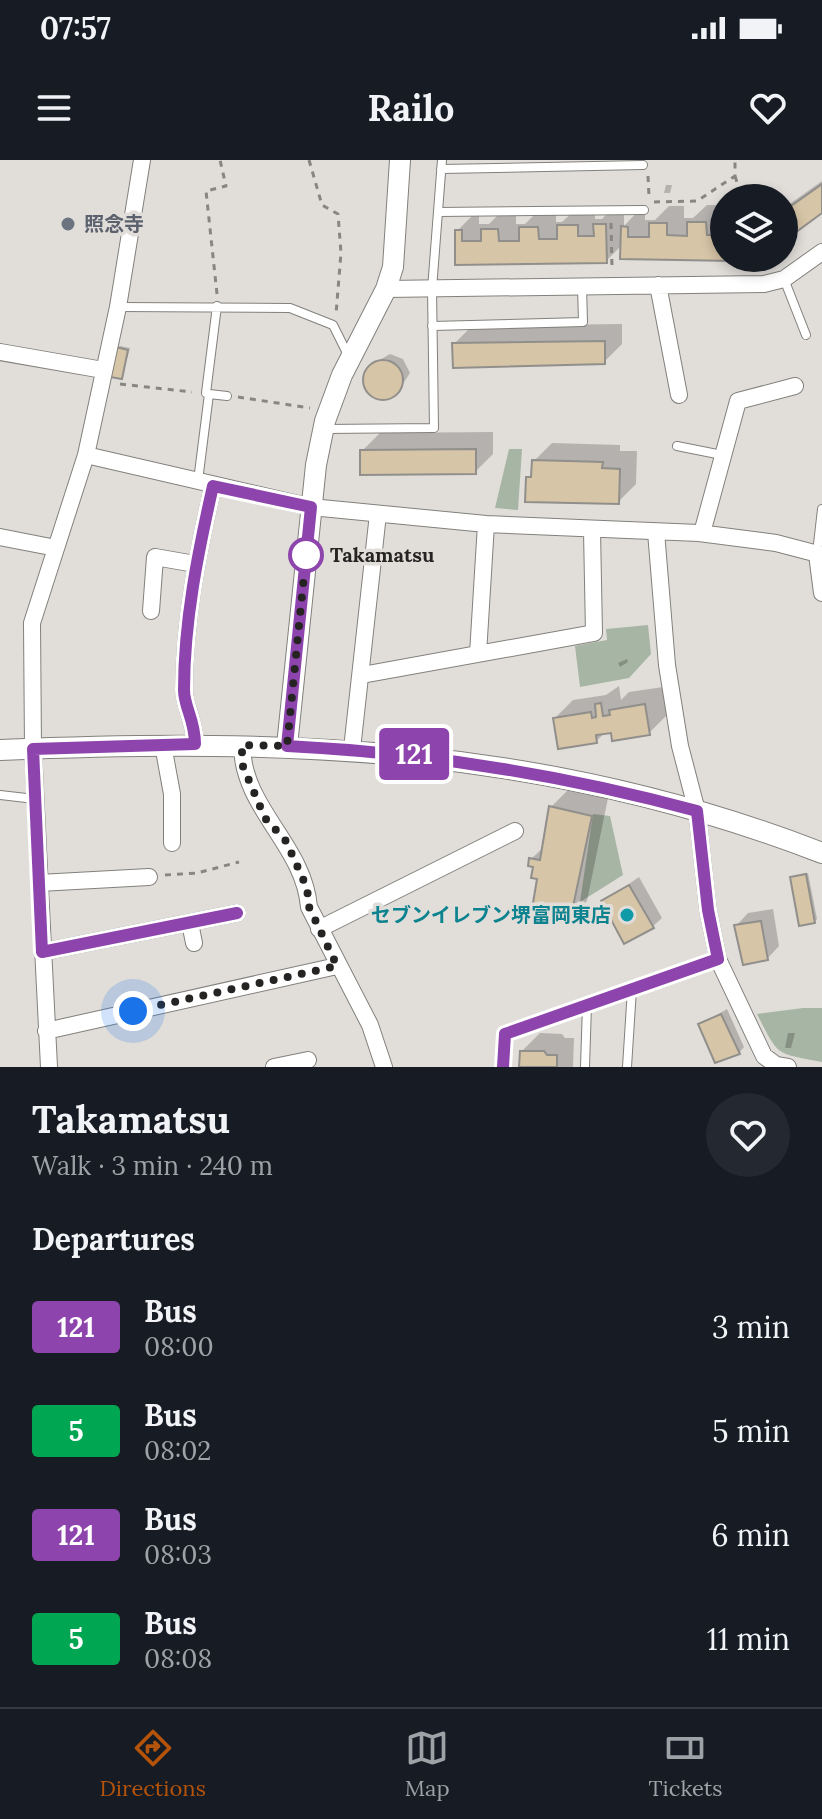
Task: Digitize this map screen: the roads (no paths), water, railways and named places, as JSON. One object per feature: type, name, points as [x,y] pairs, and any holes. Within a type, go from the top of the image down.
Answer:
[{"type":"street","points":[[49,1067],[33,749],[32,623],[86,455],[118,307],[142,160]]},
{"type":"street","points":[[287,746],[311,507],[326,420],[350,359],[386,289],[393,267],[400,160]]},
{"type":"street","points":[[386,289],[764,284],[784,279],[822,252]]},
{"type":"street","points":[[658,285],[679,395]]},
{"type":"street","points":[[0,352],[102,376]]},
{"type":"street","points":[[702,533],[738,401],[795,386]]},
{"type":"street","points":[[86,455],[311,507],[486,524],[592,531],[702,533],[776,543],[820,554],[822,593]]},
{"type":"street","points":[[195,744],[195,722],[184,694],[195,564],[206,484]]},
{"type":"street","points":[[352,749],[378,514]]},
{"type":"street","points":[[478,654],[486,524]]},
{"type":"street","points":[[362,675],[594,633],[592,531]]},
{"type":"street","points":[[656,532],[667,665],[680,746],[697,811],[708,910],[718,959],[764,1056],[776,1065],[788,1067]]},
{"type":"street","points":[[0,537],[56,548]]},
{"type":"street","points":[[151,611],[155,557],[195,564]]},
{"type":"street","points":[[0,750],[195,744],[287,746],[352,749],[488,764],[593,783],[697,811],[822,853]]},
{"type":"street","points":[[163,745],[172,794],[172,843]]},
{"type":"street","points":[[242,745],[242,764],[259,805],[265,818],[286,841],[307,888],[309,907],[370,1025],[384,1067]]},
{"type":"street","points":[[319,929],[515,831]]},
{"type":"street","points":[[39,883],[149,877]]},
{"type":"street","points":[[42,952],[237,913]]},
{"type":"street","points":[[190,923],[194,943]]},
{"type":"street","points":[[46,1031],[337,966]]},
{"type":"street","points":[[284,1066],[308,1060]]},
{"type":"lane","points":[[326,420],[434,428],[432,289],[441,165],[643,165]]},
{"type":"lane","points":[[438,212],[644,210]]},
{"type":"lane","points":[[784,279],[806,335]]},
{"type":"lane","points":[[432,326],[583,322],[582,286]]},
{"type":"lane","points":[[206,393],[217,306]]},
{"type":"lane","points":[[118,307],[290,308],[333,325],[350,359]]},
{"type":"lane","points":[[206,484],[209,394],[227,396]]},
{"type":"lane","points":[[677,446],[722,455]]},
{"type":"lane","points":[[820,554],[822,509]]},
{"type":"lane","points":[[0,795],[35,799]]},
{"type":"lane","points":[[503,1067],[505,1034],[718,959]]},
{"type":"lane","points":[[627,1067],[632,989]]},
{"type":"lane","points":[[585,1067],[587,1005]]},
{"type":"place","name":"照念寺","points":[[68,224]]},
{"type":"place","name":"Takamatsu","points":[[306,555]]},
{"type":"place","name":"セブンイレブン堺富岡東店","points":[[627,915]]}]
